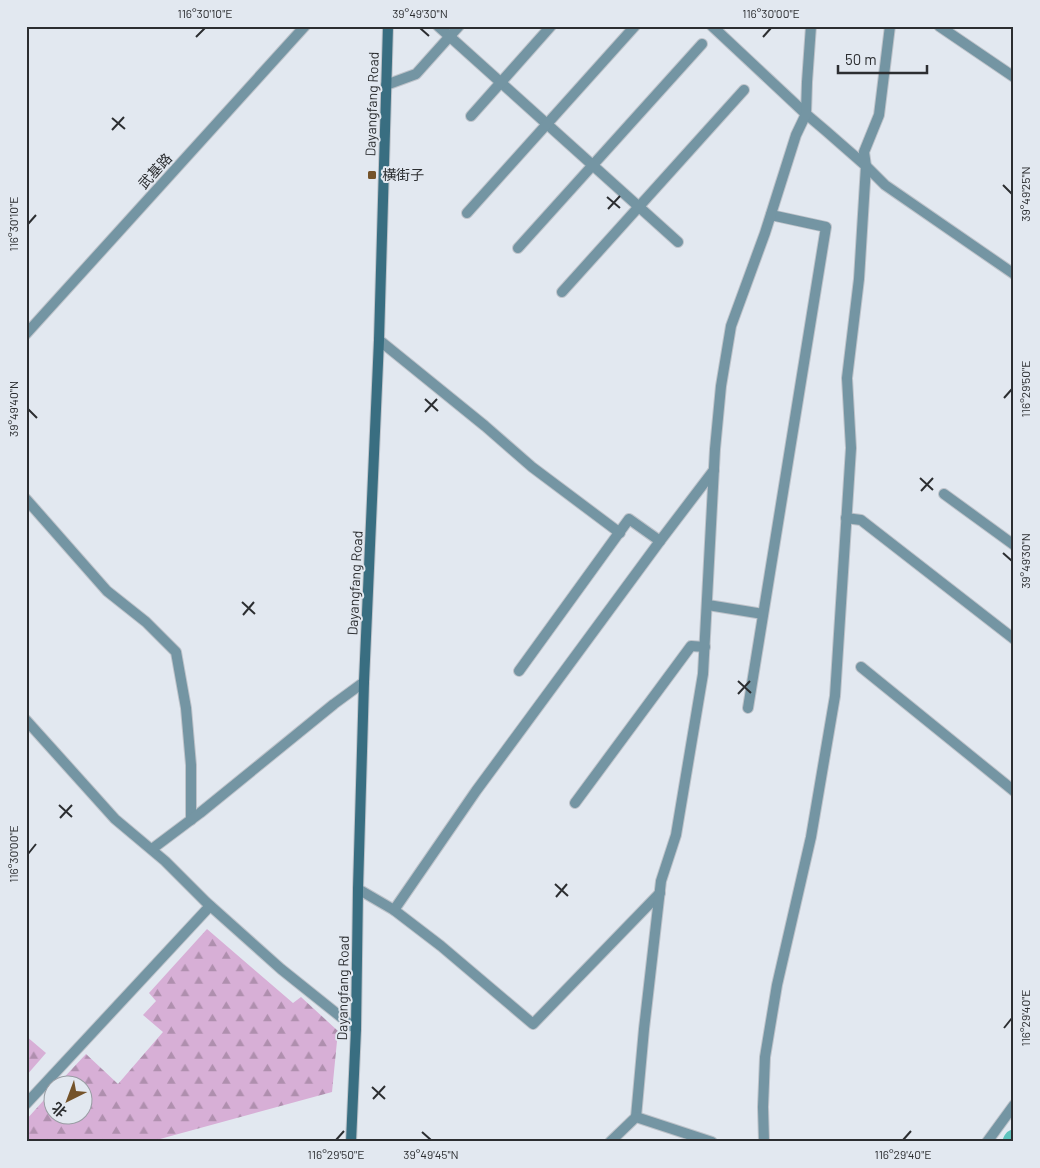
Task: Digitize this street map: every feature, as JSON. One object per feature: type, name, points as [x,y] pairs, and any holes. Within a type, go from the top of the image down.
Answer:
[{"type":"main road","name":"Dayangfang Road","points":[[351,1142],[356,1029],[364,682],[380,340],[388,26]]},
{"type":"street","name":"武基路","points":[[26,334],[305,26]]},
{"type":"street","points":[[438,26],[678,242]]},
{"type":"street","points":[[386,85],[416,74],[459,26]]},
{"type":"street","points":[[471,116],[551,26]]},
{"type":"street","points":[[467,213],[635,26]]},
{"type":"street","points":[[712,26],[885,185],[1014,274]]},
{"type":"street","points":[[610,1142],[636,1117],[660,892],[676,835],[703,674],[714,470],[721,386],[731,326],[765,233],[796,135],[806,114],[806,82],[811,26]]},
{"type":"street","points":[[764,1142],[765,1057],[777,985],[811,838],[836,696],[851,448],[847,378],[859,279],[866,166],[864,152],[879,116],[890,26]]},
{"type":"street","points":[[938,26],[1014,77]]},
{"type":"street","points":[[518,248],[702,44]]},
{"type":"street","points":[[562,292],[744,90]]},
{"type":"street","points":[[748,708],[826,227],[771,215]]},
{"type":"street","points":[[380,340],[532,467],[620,533]]},
{"type":"street","points":[[394,910],[476,791],[714,470]]},
{"type":"street","points":[[944,494],[1014,545]]},
{"type":"street","points":[[26,499],[107,590],[146,622],[176,652],[186,708],[191,765],[191,820]]},
{"type":"street","points":[[846,518],[861,520],[1014,639]]},
{"type":"street","points":[[519,670],[630,519],[660,541]]},
{"type":"street","points":[[708,605],[763,614]]},
{"type":"street","points":[[575,803],[691,646],[705,647]]},
{"type":"street","points":[[861,667],[1014,791]]},
{"type":"street","points":[[152,849],[364,682]]},
{"type":"street","points":[[26,720],[115,819],[165,860],[210,906],[281,969],[356,1029]]},
{"type":"street","points":[[358,889],[394,910],[441,946],[533,1024],[660,892]]},
{"type":"street","points":[[26,1104],[210,906]]},
{"type":"street","points":[[986,1142],[1014,1105]]},
{"type":"street","points":[[636,1117],[712,1142]]},
{"type":"green space","points":[[207,929],[293,1003],[301,997],[338,1031],[332,1092],[149,1142],[26,1142],[26,1120],[42,1102],[42,1126],[92,1126],[92,1076],[65,1076],[86,1054],[118,1084],[163,1032],[143,1015],[156,1001],[149,993]]},
{"type":"green space","points":[[26,1036],[46,1053],[26,1076]]},
{"type":"place","name":"横街子","points":[[372,175]]}]
